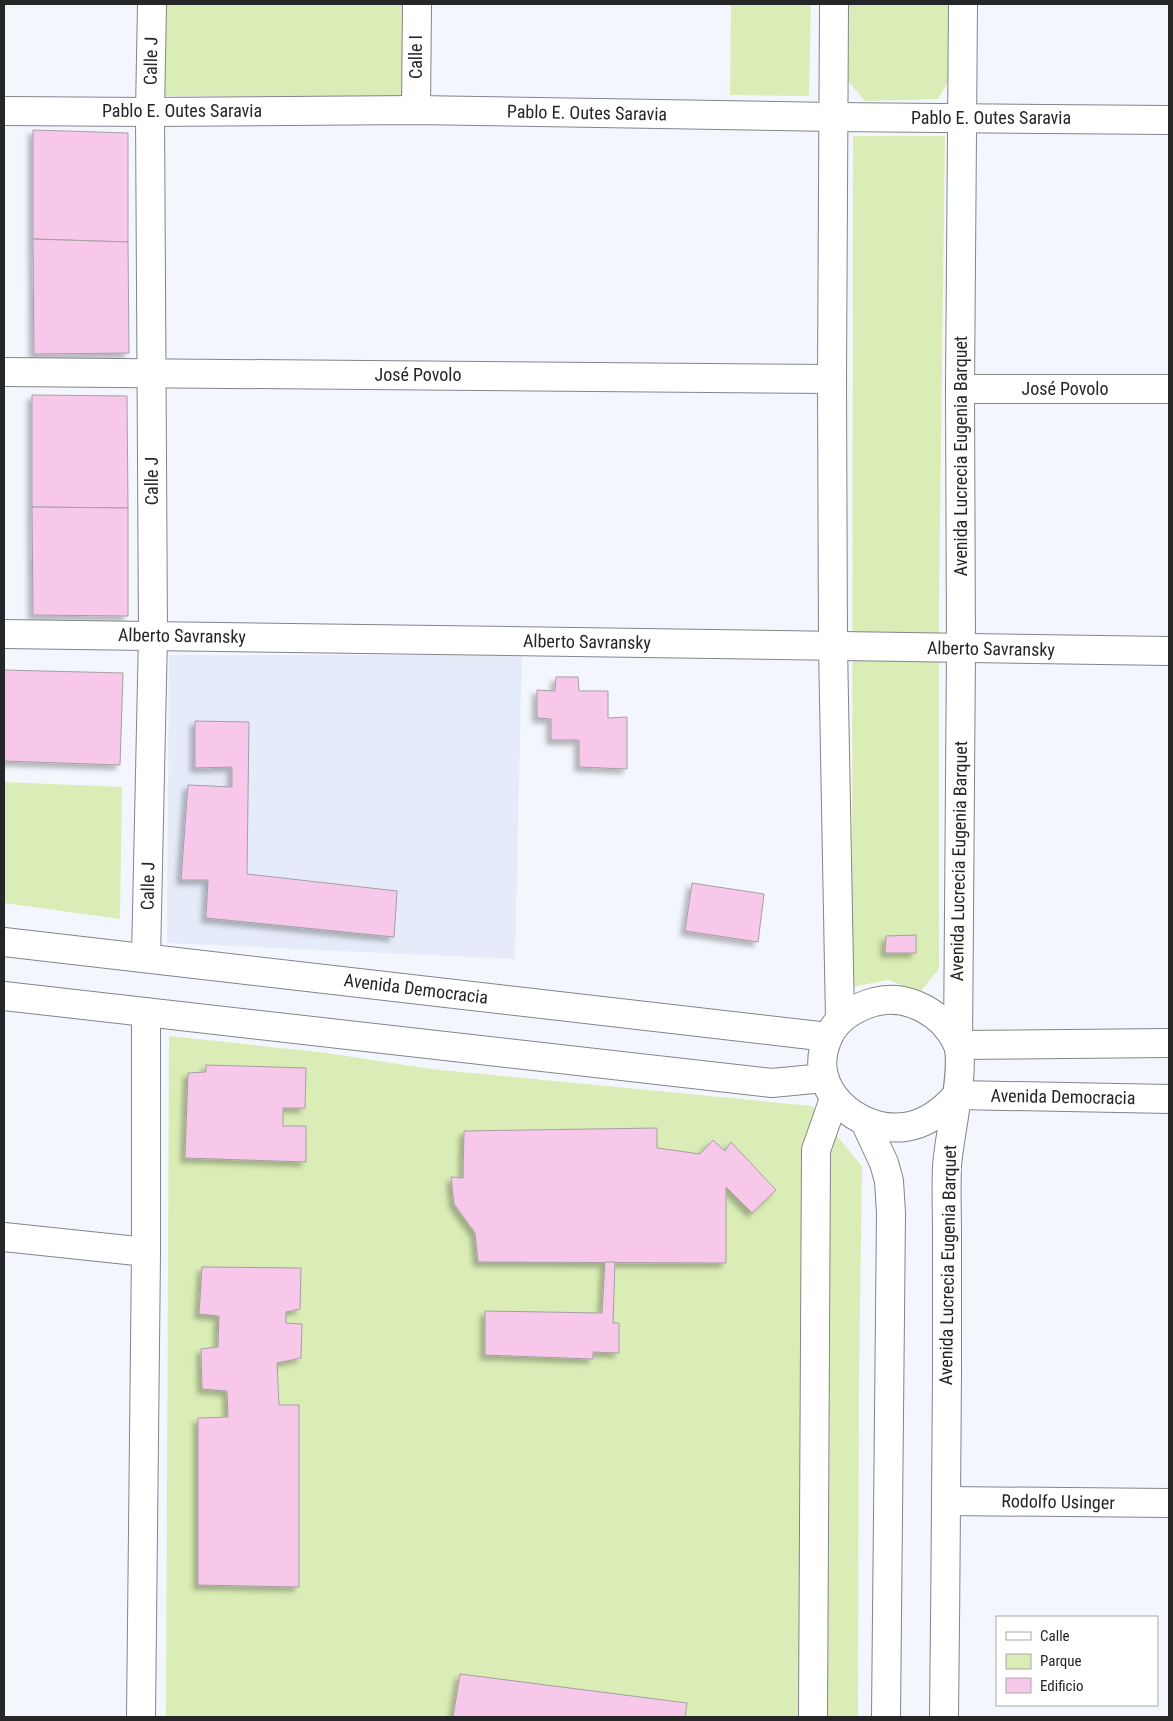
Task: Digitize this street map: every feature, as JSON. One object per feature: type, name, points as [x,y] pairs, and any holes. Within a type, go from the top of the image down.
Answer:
[{"type":"street","name":"Calle J","points":[[146,958],[153,635],[150,112],[152,4]]},
{"type":"street","name":"Calle I","points":[[416,4],[416,110]]},
{"type":"street","points":[[834,4],[832,379],[834,1029]]},
{"type":"street","name":"Avenida Lucrecia Eugenia Barquet","points":[[944,1717],[947,1500],[947,1168],[959,1070],[960,388],[963,4]]},
{"type":"street","name":"Pablo E. Outes Saravia","points":[[4,111],[416,110],[1169,120]]},
{"type":"street","name":"José Povolo","points":[[4,372],[832,379]]},
{"type":"street","name":"José Povolo","points":[[960,388],[1169,389]]},
{"type":"street","name":"Alberto Savransky","points":[[4,634],[833,646],[961,650],[1169,651]]},
{"type":"street","name":"Avenida Democracia","points":[[4,942],[834,1029]]},
{"type":"street","points":[[4,996],[829,1089]]},
{"type":"street","points":[[957,1095],[943,1110],[926,1121],[906,1127],[885,1127],[865,1122],[848,1112],[829,1089],[822,1065],[823,1051],[834,1029],[859,1007],[882,1000],[905,1001],[928,1010],[946,1025],[958,1045],[1169,1043]]},
{"type":"street","points":[[142,1717],[146,1012]]},
{"type":"street","points":[[813,1717],[816,1150],[829,1089]]},
{"type":"street","name":"Avenida Democracia","points":[[957,1095],[1169,1099]]},
{"type":"street","points":[[865,1122],[884,1163],[889,1181],[891,1214],[886,1717]]},
{"type":"street","points":[[4,1238],[146,1252]]},
{"type":"street","name":"Rodolfo Usinger","points":[[947,1500],[1169,1503]]},
{"type":"shaded area","points":[[169,655],[522,655],[515,959],[167,943]]},
{"type":"green space","points":[[163,4],[405,4],[404,98],[162,96]]},
{"type":"green space","points":[[731,4],[811,4],[809,96],[730,95]]},
{"type":"green space","points":[[848,4],[949,4],[948,82],[938,99],[865,101],[846,79]]},
{"type":"green space","points":[[853,136],[945,136],[939,599],[939,969],[920,992],[888,980],[852,987]]},
{"type":"green space","points":[[4,782],[122,787],[120,919],[4,903]]},
{"type":"green space","points":[[169,1036],[327,1053],[431,1069],[812,1106],[862,1166],[858,1717],[166,1717]]},
{"type":"building","points":[[33,130],[128,133],[128,242],[33,239]]},
{"type":"building","points":[[33,239],[128,242],[129,353],[34,354]]},
{"type":"building","points":[[32,395],[127,396],[128,508],[32,507]]},
{"type":"building","points":[[32,507],[128,508],[128,616],[33,615]]},
{"type":"building","points":[[4,670],[123,673],[120,765],[4,761]]},
{"type":"building","points":[[556,677],[578,677],[579,691],[608,691],[608,718],[627,717],[627,769],[579,767],[579,740],[551,740],[551,719],[537,718],[537,690],[555,691]]},
{"type":"building","points":[[195,721],[249,722],[247,874],[397,891],[394,937],[206,918],[208,880],[181,880],[188,785],[232,787],[232,767],[195,768]]},
{"type":"building","points":[[692,883],[764,894],[758,942],[685,931]]},
{"type":"building","points":[[916,935],[916,953],[885,953],[886,936]]},
{"type":"building","points":[[206,1065],[306,1068],[305,1108],[283,1108],[283,1126],[306,1126],[306,1162],[185,1158],[188,1073],[206,1072]]},
{"type":"building","points":[[657,1128],[657,1148],[700,1154],[713,1140],[725,1151],[731,1142],[776,1190],[752,1213],[726,1187],[726,1263],[478,1262],[475,1233],[454,1204],[451,1177],[463,1178],[464,1131]]},
{"type":"building","points":[[605,1262],[615,1262],[613,1323],[619,1323],[619,1353],[593,1352],[593,1359],[485,1355],[485,1311],[602,1313]]},
{"type":"building","points":[[202,1267],[301,1268],[300,1309],[286,1312],[286,1323],[302,1324],[301,1358],[277,1363],[279,1405],[299,1405],[299,1587],[198,1585],[198,1418],[228,1417],[227,1391],[202,1389],[201,1349],[218,1347],[219,1316],[199,1314]]},
{"type":"building","points":[[460,1674],[687,1703],[685,1717],[453,1717]]}]
